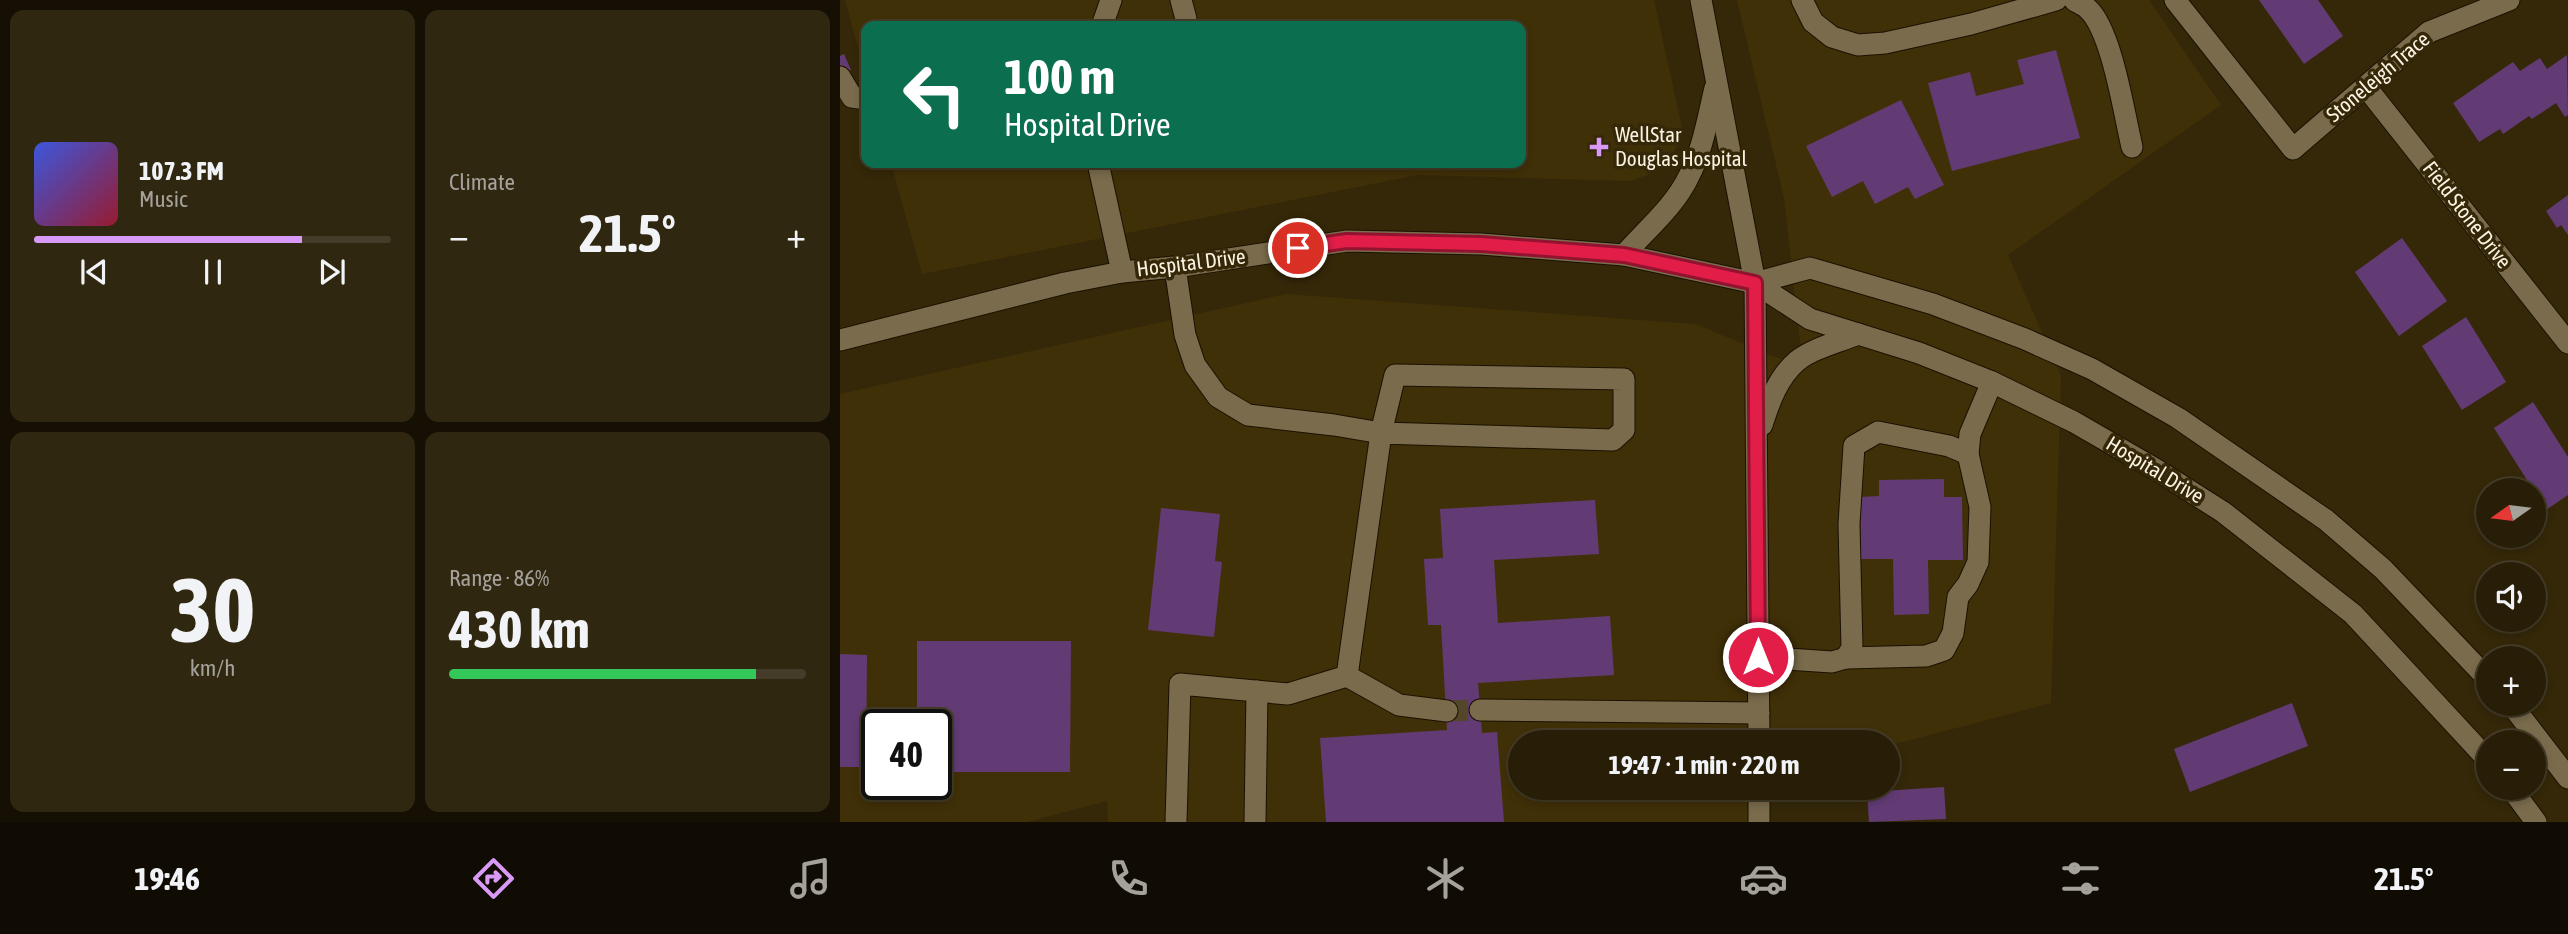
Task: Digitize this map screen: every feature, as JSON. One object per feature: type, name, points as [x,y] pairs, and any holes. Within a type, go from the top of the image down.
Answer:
[{"type":"street","points":[[1104,21],[1111,0]]},
{"type":"street","points":[[1701,0],[1755,283],[1759,730]]},
{"type":"street","points":[[1802,0],[1813,22],[1832,37],[1858,45],[1885,43],[1959,27],[2056,0]]},
{"type":"street","points":[[2074,0],[2088,9],[2100,24],[2113,64],[2132,147]]},
{"type":"street","name":"Stoneleigh Trace","points":[[2175,0],[2293,149],[2429,32],[2509,0]]},
{"type":"street","points":[[840,77],[852,97],[861,98]]},
{"type":"street","points":[[1624,255],[1675,198],[1688,178],[1697,158],[1717,82]]},
{"type":"street","name":"Field Stone Drive","points":[[2366,88],[2568,343]]},
{"type":"street","points":[[1099,168],[1122,272]]},
{"type":"street","name":"Hospital Drive","points":[[840,341],[1122,272],[1175,267],[1347,241],[1481,244],[1624,255],[1755,283],[1810,319],[1919,352],[1992,382],[2074,422],[2157,470],[2232,519],[2353,614],[2476,747]]},
{"type":"street","points":[[1175,267],[1185,335],[1195,365],[1217,397],[1248,415],[1381,433],[1613,440],[1624,430],[1624,379],[1395,375],[1381,433],[1347,677]]},
{"type":"street","name":"Hospital Drive","points":[[1755,283],[1810,268],[1933,304],[2025,339],[2092,369],[2179,418],[2326,520],[2384,569],[2476,666]]},
{"type":"street","points":[[1756,440],[1770,402],[1797,361],[1858,334]]},
{"type":"street","points":[[1758,657],[1832,662],[1846,658],[1926,656],[1944,650],[1953,634],[1958,597],[1968,584],[1978,562],[1980,507],[1968,454],[1970,434],[1992,382]]},
{"type":"street","points":[[1846,658],[1852,648],[1849,524],[1854,446],[1878,432],[1949,446],[1968,454]]},
{"type":"street","points":[[1176,822],[1180,684],[1288,694],[1347,677],[1399,705],[1447,711]]},
{"type":"street","points":[[1255,822],[1257,691]]},
{"type":"street","points":[[1480,710],[1759,713]]},
{"type":"street","points":[[2520,716],[2568,778]]},
{"type":"street","points":[[1759,800],[1759,822]]},
{"type":"street","points":[[2520,800],[2536,822]]},
{"type":"shaded area","name":"WellStar Douglas Hospital","points":[[845,0],[1654,0],[1683,132],[1668,166],[1632,181],[1417,175],[922,274],[892,168],[1526,168],[1526,21],[861,21],[861,58]]},
{"type":"shaded area","points":[[1737,0],[2149,0],[2221,105],[2008,255],[2061,376],[2051,703],[1900,743],[1900,730],[1508,730],[1508,800],[1753,800],[1754,822],[1108,822],[1107,801],[1027,822],[840,822],[840,394],[1286,294],[1695,324],[1803,368],[1784,198]]},
{"type":"building","points":[[2259,0],[2318,0],[2343,36],[2304,64]]},
{"type":"building","points":[[2056,50],[2080,138],[1952,171],[1928,83],[1970,72],[1976,96],[2024,84],[2017,60]]},
{"type":"building","points":[[844,54],[851,70],[840,75],[840,56]]},
{"type":"building","points":[[2567,55],[2568,115],[2565,117],[2556,103],[2532,119],[2529,116],[2503,134],[2500,129],[2479,142],[2453,103],[2513,62],[2520,71],[2540,58],[2547,69]]},
{"type":"building","points":[[1901,100],[1944,185],[1915,199],[1908,187],[1875,204],[1863,181],[1832,197],[1806,146]]},
{"type":"building","points":[[2568,195],[2568,235],[2561,225],[2557,228],[2546,211]]},
{"type":"building","points":[[2402,238],[2447,301],[2399,336],[2355,272]]},
{"type":"building","points":[[2466,317],[2506,382],[2462,410],[2422,346]]},
{"type":"building","points":[[2533,402],[2568,457],[2568,495],[2546,510],[2546,478],[2526,478],[2494,428]]},
{"type":"building","points":[[1944,479],[1944,497],[1962,497],[1963,560],[1928,560],[1929,614],[1894,615],[1893,559],[1861,559],[1860,497],[1879,496],[1879,480]]},
{"type":"building","points":[[1595,500],[1599,554],[1494,560],[1498,623],[1610,616],[1614,675],[1478,683],[1482,733],[1497,732],[1504,822],[1326,822],[1320,738],[1447,730],[1441,625],[1428,625],[1424,559],[1443,558],[1440,509]]},
{"type":"building","points":[[1161,508],[1220,514],[1215,561],[1222,562],[1214,637],[1148,630]]},
{"type":"building","points":[[917,641],[1071,641],[1070,772],[952,772],[952,709],[917,709]]},
{"type":"building","points":[[840,654],[867,655],[867,709],[861,709],[861,767],[840,767]]},
{"type":"building","points":[[2292,703],[2308,746],[2190,792],[2174,749]]},
{"type":"building","points":[[1944,787],[1946,819],[1869,822],[1868,800],[1900,800],[1900,790]]},
{"type":"tunnel","points":[[1447,711],[1480,710]]},
{"type":"place","name":"WellStar Douglas Hospital","points":[[1599,147]]},
{"type":"route","points":[[1298,248],[1347,241],[1481,244],[1624,255],[1755,283],[1758,657]]}]
